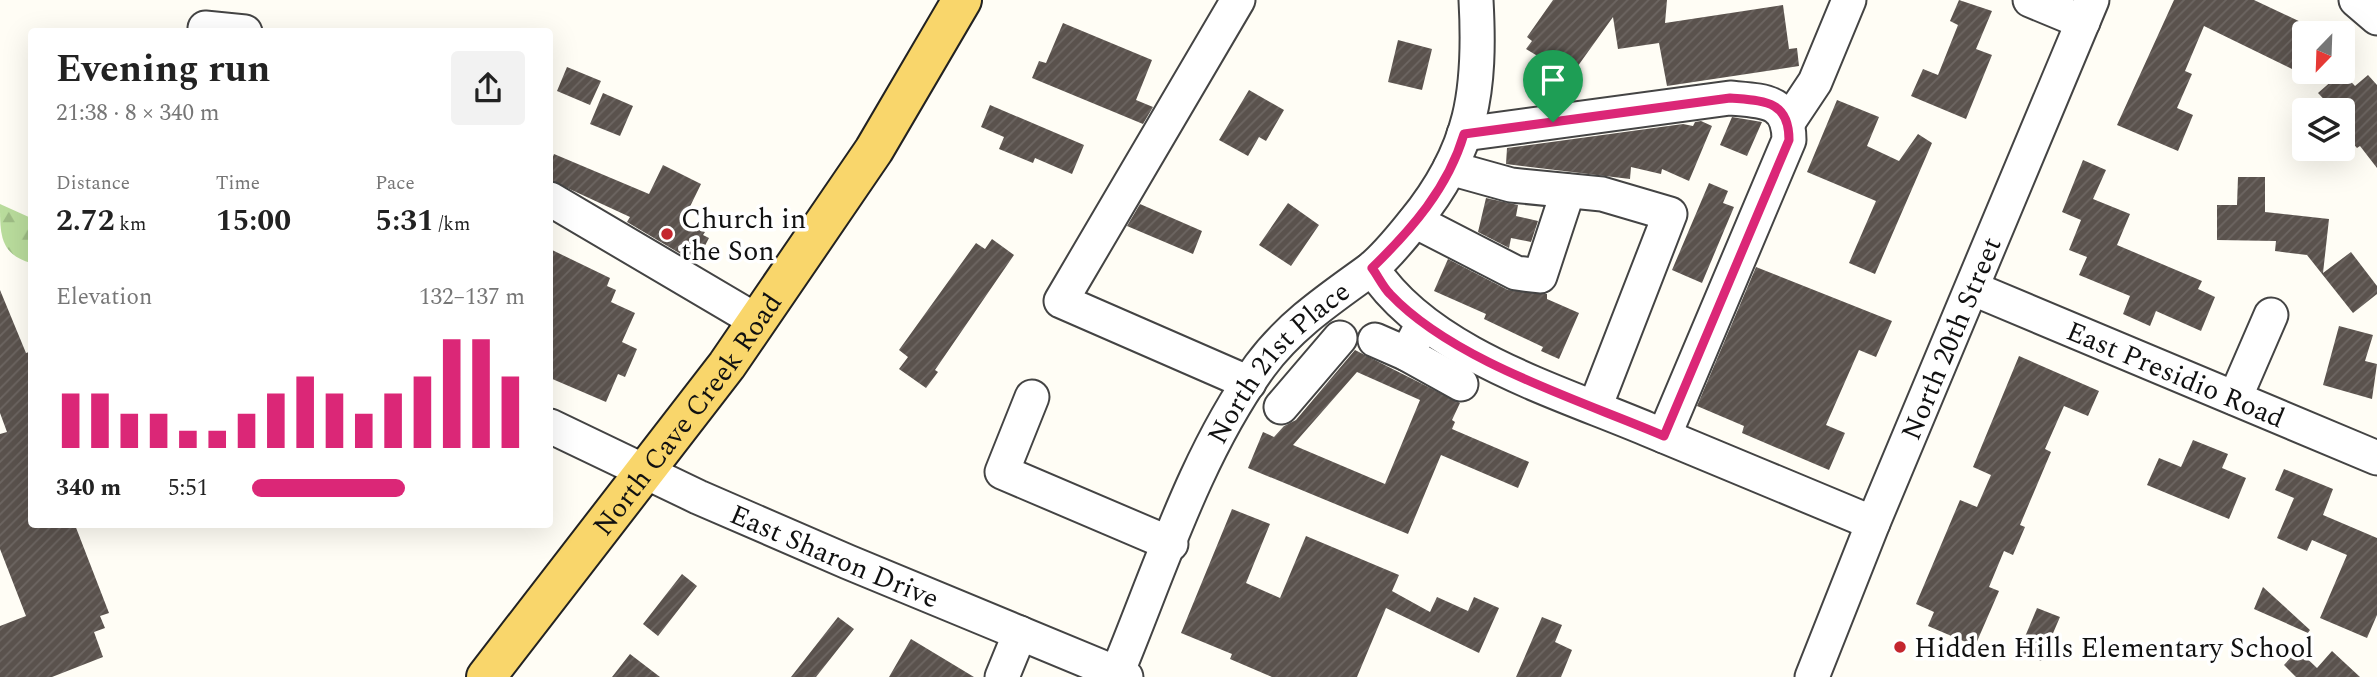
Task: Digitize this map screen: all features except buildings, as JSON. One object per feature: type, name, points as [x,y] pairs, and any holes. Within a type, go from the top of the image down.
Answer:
[{"type":"main road","name":"North Cave Creek Road","points":[[486,677],[757,321],[874,150],[962,0]]},
{"type":"street","points":[[1238,0],[1061,301],[1249,383]]},
{"type":"street","name":"North 21st Place","points":[[1121,675],[1199,474],[1229,414],[1249,383],[1279,344],[1337,290],[1372,268],[1440,191],[1474,104],[1479,57],[1476,0]]},
{"type":"street","points":[[1789,121],[1815,82],[1849,0]]},
{"type":"street","points":[[2030,0],[2088,11]]},
{"type":"street","points":[[2356,0],[2377,18]]},
{"type":"street","name":"North 20th Street","points":[[1812,677],[1873,523],[2088,11]]},
{"type":"street","points":[[1464,134],[1730,98],[1759,100],[1782,110],[1789,121],[1789,140],[1664,436]]},
{"type":"street","points":[[1450,168],[1511,185],[1602,194],[1670,214],[1595,407]]},
{"type":"street","points":[[1415,221],[1516,273],[1540,276],[1568,191]]},
{"type":"street","points":[[553,201],[757,321]]},
{"type":"street","points":[[1372,268],[1388,293],[1423,323],[1484,359],[1873,523]]},
{"type":"street","name":"East Presidio Road","points":[[1973,289],[2377,458]]},
{"type":"street","points":[[2235,398],[2271,315]]},
{"type":"street","points":[[1407,354],[1423,323]]},
{"type":"street","points":[[1281,407],[1340,338]]},
{"type":"street","points":[[1375,340],[1407,354],[1461,384]]},
{"type":"street","points":[[1279,344],[1311,372]]},
{"type":"street","points":[[1032,397],[1002,472],[1171,544]]},
{"type":"street","name":"East Sharon Drive","points":[[553,427],[848,562],[1121,675]]},
{"type":"street","points":[[1002,677],[1020,633]]},
{"type":"green space","points":[[0,204],[28,217],[28,262],[8,249],[0,225]]},
{"type":"place","name":"Church in the Son","points":[[667,234]]},
{"type":"place","name":"Hidden Hills Elementary School","points":[[1900,647]]},
{"type":"route","points":[[1730,98],[1759,100],[1782,110],[1789,121],[1789,140],[1664,436],[1484,359],[1423,323],[1388,293],[1372,268],[1397,243],[1440,191],[1460,149],[1464,134],[1553,122],[1730,98]]}]
